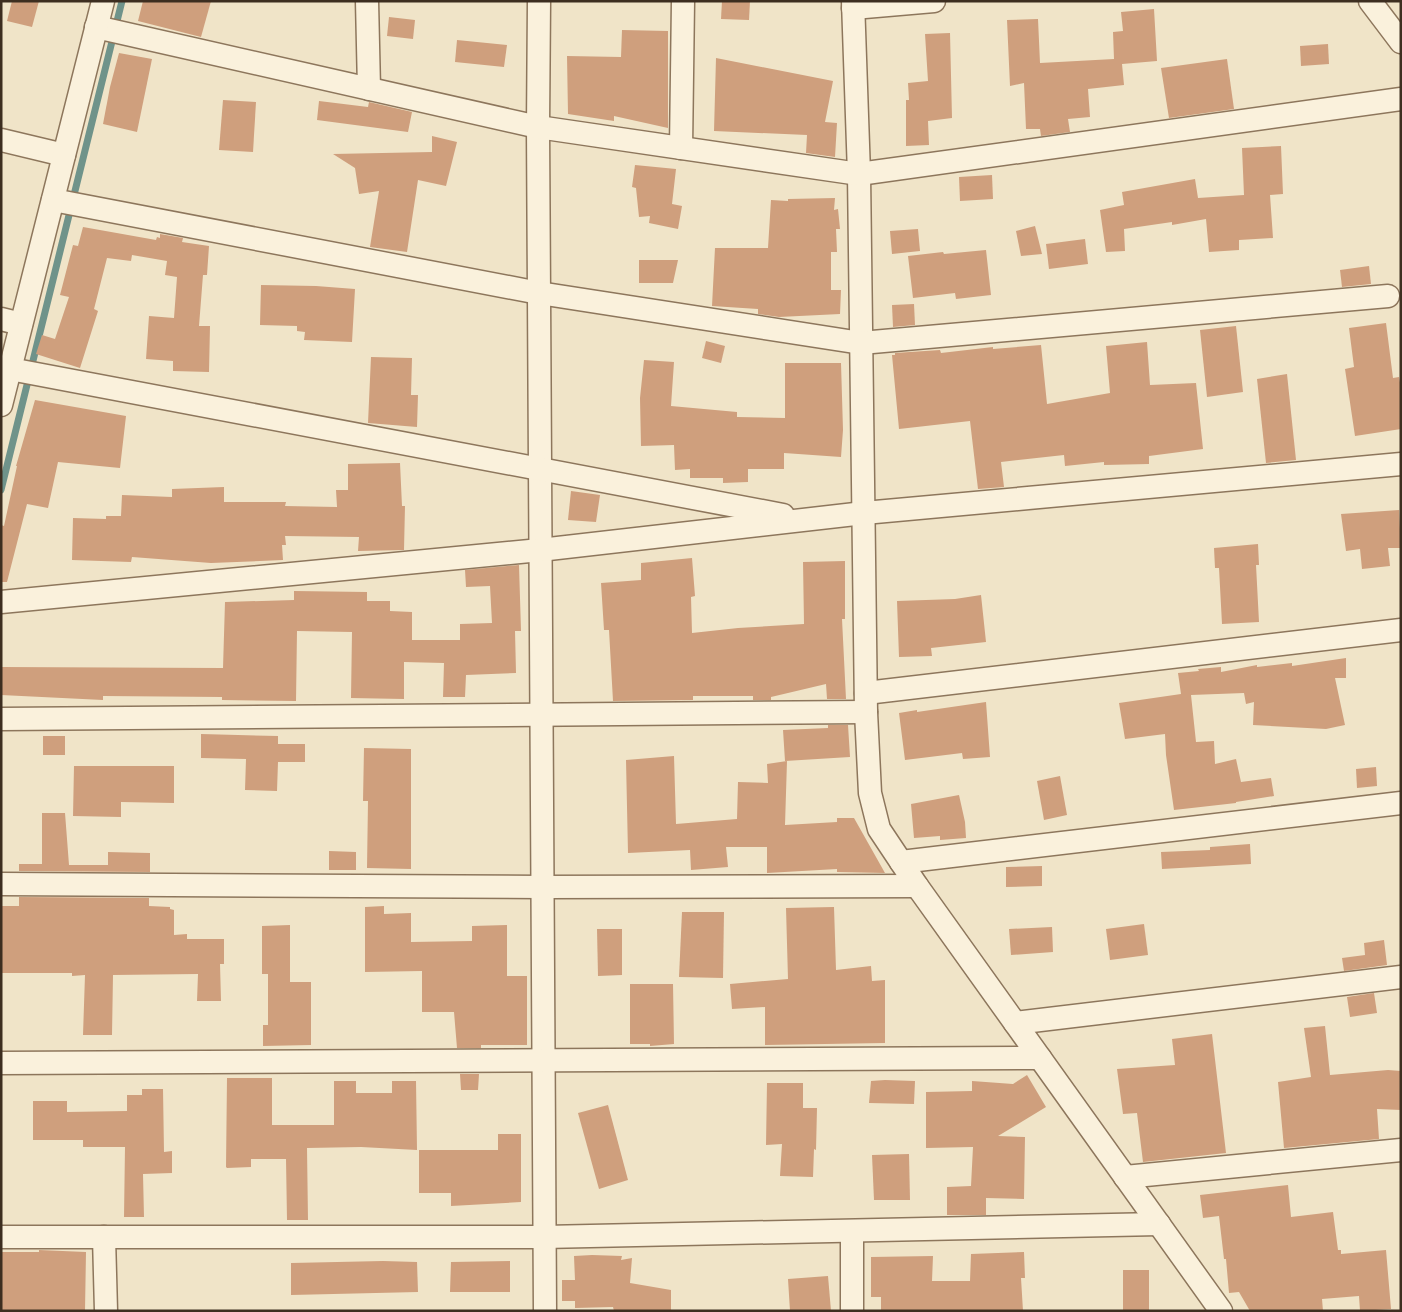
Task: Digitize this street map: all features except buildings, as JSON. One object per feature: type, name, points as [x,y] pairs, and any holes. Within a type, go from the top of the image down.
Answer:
[{"type":"street","points":[[1,405],[10,369],[11,322],[53,200],[103,1]]},
{"type":"street","points":[[367,1],[369,89]]},
{"type":"street","points":[[539,1],[538,127],[545,1311]]},
{"type":"street","points":[[681,148],[683,1]]},
{"type":"street","points":[[934,1],[853,5],[859,174],[866,702],[870,793],[879,829],[917,886],[1221,1311]]},
{"type":"street","points":[[1370,1],[1401,42]]},
{"type":"street","points":[[96,27],[538,127],[859,174],[1401,99]]},
{"type":"street","points":[[1,140],[64,155]]},
{"type":"street","points":[[53,200],[539,293],[861,343],[1388,296]]},
{"type":"street","points":[[10,369],[806,519]]},
{"type":"street","points":[[1,602],[540,550],[864,513],[1401,464]]},
{"type":"street","points":[[1,719],[541,715],[866,702],[1401,630]]},
{"type":"street","points":[[901,862],[1401,803]]},
{"type":"street","points":[[1,884],[542,887],[917,886]]},
{"type":"street","points":[[1015,1022],[1401,977]]},
{"type":"street","points":[[1,1063],[1040,1058]]},
{"type":"street","points":[[1125,1177],[1401,1150]]},
{"type":"street","points":[[1,1236],[544,1237],[852,1232],[1159,1224]]},
{"type":"street","points":[[852,1232],[852,1311]]},
{"type":"street","points":[[104,1237],[106,1311]]},
{"type":"waterway","points":[[1,490],[122,1]]}]
